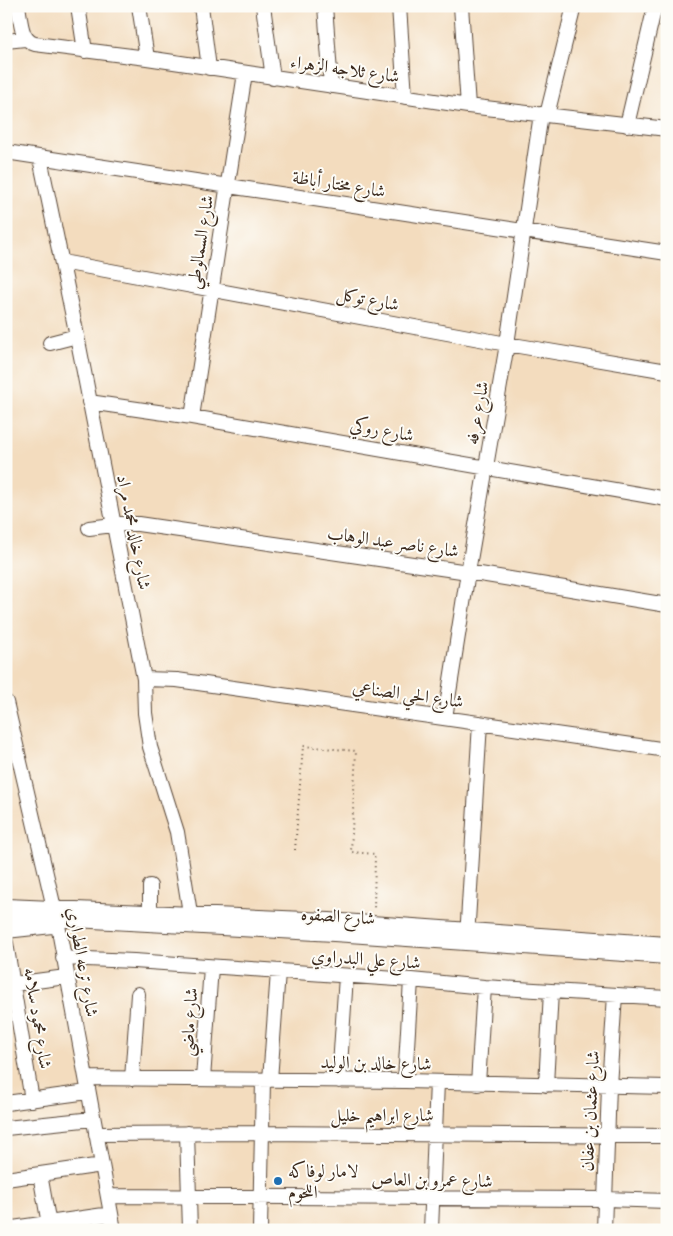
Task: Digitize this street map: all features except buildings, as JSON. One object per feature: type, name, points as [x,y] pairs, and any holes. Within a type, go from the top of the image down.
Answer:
[{"type":"street","points":[[6,41],[24,36],[18,6]]},
{"type":"street","points":[[78,6],[85,51]]},
{"type":"street","points":[[139,6],[147,58]]},
{"type":"street","points":[[201,6],[209,68]]},
{"type":"street","points":[[263,6],[273,78]]},
{"type":"street","points":[[325,6],[331,86]]},
{"type":"street","points":[[399,6],[405,97]]},
{"type":"street","points":[[461,6],[468,106]]},
{"type":"street","name":"شارع عرفه","points":[[445,718],[468,572],[508,344],[523,232],[544,115],[574,6]]},
{"type":"street","points":[[627,125],[655,6]]},
{"type":"street","name":"شارع ثلاجه الزهراء","points":[[24,36],[30,43],[35,44],[147,58],[468,106],[667,129]]},
{"type":"street","name":"شارع السمالوطي","points":[[192,416],[245,73]]},
{"type":"street","name":"شارع مختار أباظة","points":[[6,152],[667,254]]},
{"type":"street","name":"شارع خالد محمد مراد","points":[[40,158],[144,679],[140,732],[154,763],[177,832],[190,913]]},
{"type":"street","name":"شارع توكل","points":[[62,262],[667,372]]},
{"type":"street","points":[[50,343],[77,336]]},
{"type":"street","name":"شارع روكي","points":[[89,402],[192,416],[667,499]]},
{"type":"street","name":"شارع ناصر عبد الوهاب","points":[[89,528],[138,524],[468,572],[667,605]]},
{"type":"street","name":"شارع الحي الصناعي","points":[[144,679],[177,680],[667,750]]},
{"type":"street","name":"شارع ترعه الطواري","points":[[6,702],[56,917],[114,1230]]},
{"type":"street","points":[[467,937],[480,723]]},
{"type":"street","points":[[150,886],[150,911]]},
{"type":"street","name":"شارع الصفوه","points":[[6,906],[56,917],[334,934],[667,944]]},
{"type":"street","name":"شارع الصفوه","points":[[6,918],[150,911],[190,913],[373,924],[467,937],[667,957]]},
{"type":"street","points":[[6,931],[56,917]]},
{"type":"street","name":"شارع محمود سلامه","points":[[6,943],[10,984],[32,1100]]},
{"type":"street","name":"شارع علي البدراوي","points":[[63,958],[667,998]]},
{"type":"street","name":"شارع ماضي","points":[[203,1079],[212,967]]},
{"type":"street","points":[[260,1230],[262,1133],[278,972]]},
{"type":"street","points":[[339,1081],[346,976]]},
{"type":"street","points":[[10,984],[66,977]]},
{"type":"street","points":[[405,1081],[411,980]]},
{"type":"street","points":[[478,1084],[484,987]]},
{"type":"street","points":[[546,1085],[551,991]]},
{"type":"street","points":[[132,1079],[138,994]]},
{"type":"street","name":"شارع عثمان بن عفان","points":[[604,1230],[609,1086],[616,995]]},
{"type":"street","name":"شارع خالد بن الوليد","points":[[86,1078],[405,1081],[667,1087]]},
{"type":"street","points":[[431,1230],[437,1082]]},
{"type":"street","points":[[6,1103],[88,1092]]},
{"type":"street","points":[[6,1128],[93,1120]]},
{"type":"street","points":[[187,1133],[190,1230]]},
{"type":"street","name":"شارع ابراهيم خليل","points":[[96,1134],[262,1133],[667,1136]]},
{"type":"street","points":[[6,1179],[102,1165]]},
{"type":"street","points":[[40,1174],[49,1226]]},
{"type":"street","name":"شارع عمرو بن العاص","points":[[108,1196],[605,1199],[667,1202]]},
{"type":"street","points":[[6,1229],[49,1226],[111,1214]]},
{"type":"path","points":[[295,850],[303,746],[356,751],[350,852],[375,854],[373,924]]},
{"type":"place","name":"لامار لوفاكه اللحوم","points":[[278,1181]]}]
